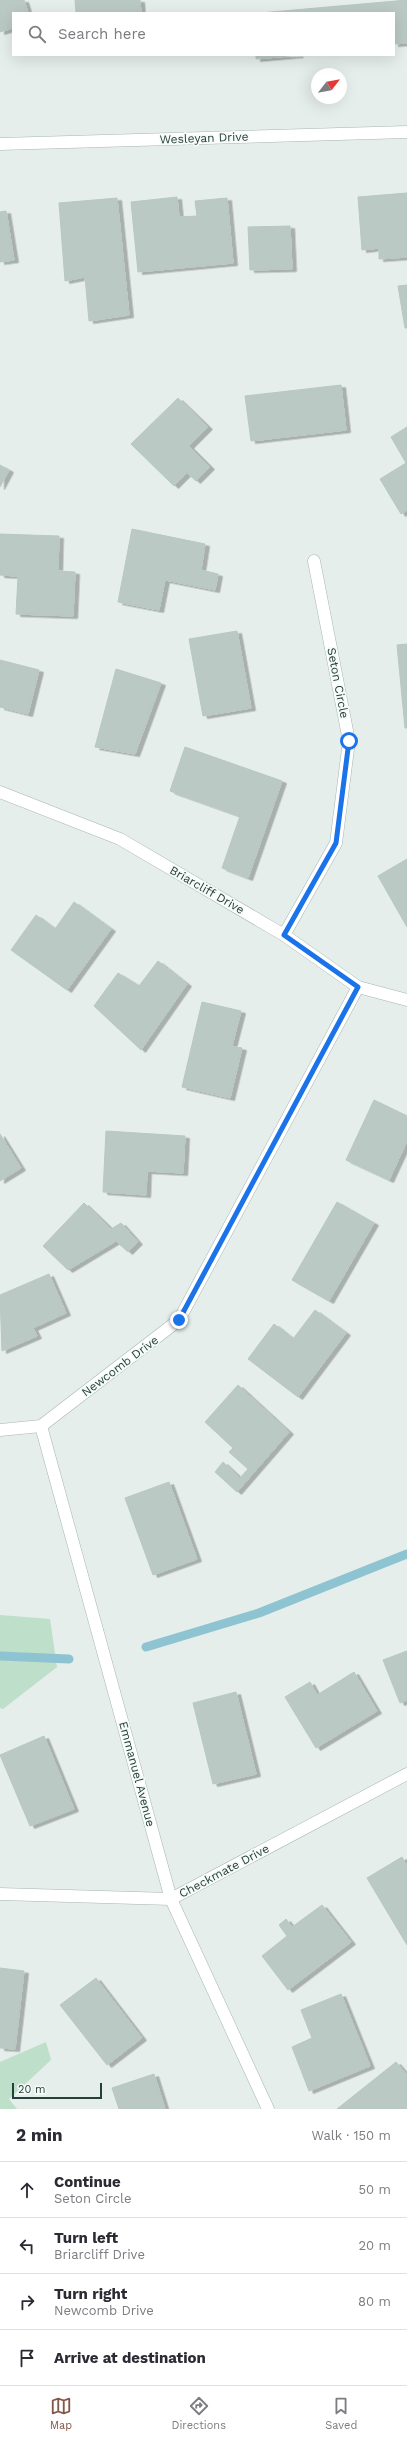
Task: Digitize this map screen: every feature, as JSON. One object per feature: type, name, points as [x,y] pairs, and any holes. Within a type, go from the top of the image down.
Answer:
[{"type":"street","name":"Wesleyan Drive","points":[[0,144],[407,132]]},
{"type":"street","name":"Seton Circle","points":[[284,935],[336,843],[349,741],[314,561]]},
{"type":"street","name":"Briarcliff Drive","points":[[0,792],[120,839],[284,935],[358,987],[407,1000]]},
{"type":"street","name":"Newcomb Drive","points":[[41,1426],[179,1320],[358,987]]},
{"type":"street","points":[[0,1430],[41,1426]]},
{"type":"street","name":"Emmanuel Avenue","points":[[41,1426],[171,1899],[268,2109]]},
{"type":"street","name":"Checkmate Drive","points":[[0,1894],[171,1899],[407,1774]]},
{"type":"green space","points":[[0,1615],[50,1619],[57,1667],[3,1709],[0,1708]]},
{"type":"green space","points":[[46,2042],[51,2060],[9,2099],[17,2109],[0,2109],[0,2062]]},
{"type":"building","points":[[0,0],[24,0],[28,12],[12,12],[12,28],[0,32]]},
{"type":"building","points":[[75,0],[140,0],[141,12],[76,12]]},
{"type":"building","points":[[407,0],[407,43],[395,44],[395,12],[271,12]]},
{"type":"building","points":[[256,56],[288,56],[256,59]]},
{"type":"building","points":[[407,193],[407,257],[379,259],[379,248],[362,250],[358,197]]},
{"type":"building","points":[[177,197],[179,217],[197,216],[195,201],[227,198],[233,263],[138,272],[131,202]]},
{"type":"building","points":[[117,198],[129,315],[89,321],[85,277],[65,281],[59,203]]},
{"type":"building","points":[[6,211],[14,260],[0,262],[0,212]]},
{"type":"building","points":[[290,226],[292,269],[250,270],[248,227]]},
{"type":"building","points":[[407,285],[407,328],[405,328],[398,286]]},
{"type":"building","points":[[341,385],[346,430],[251,441],[245,396]]},
{"type":"building","points":[[178,398],[208,427],[189,446],[210,467],[196,481],[187,473],[174,486],[131,444]]},
{"type":"building","points":[[407,427],[407,510],[401,514],[380,479],[406,463],[391,437]]},
{"type":"building","points":[[0,465],[9,470],[0,487]]},
{"type":"building","points":[[132,529],[205,544],[201,570],[218,574],[215,590],[165,580],[159,610],[118,602]]},
{"type":"building","points":[[0,534],[59,536],[58,571],[75,572],[73,616],[16,614],[18,576],[0,575]]},
{"type":"building","points":[[237,631],[251,708],[203,716],[189,639]]},
{"type":"building","points":[[407,644],[407,728],[405,728],[397,645]]},
{"type":"building","points":[[0,660],[39,670],[28,714],[0,707]]},
{"type":"building","points":[[116,669],[161,683],[135,754],[95,747]]},
{"type":"building","points":[[185,747],[282,781],[248,878],[222,868],[240,816],[170,791]]},
{"type":"building","points":[[407,859],[407,927],[378,876]]},
{"type":"building","points":[[74,902],[111,929],[67,990],[11,950],[36,915],[55,929]]},
{"type":"building","points":[[158,961],[187,984],[141,1050],[94,1006],[118,973],[139,986]]},
{"type":"building","points":[[202,1002],[241,1011],[232,1046],[242,1048],[230,1098],[182,1087]]},
{"type":"building","points":[[374,1100],[407,1116],[407,1141],[389,1180],[346,1160]]},
{"type":"building","points":[[106,1131],[185,1136],[183,1173],[147,1171],[146,1195],[103,1192]]},
{"type":"building","points":[[0,1134],[21,1168],[0,1181]]},
{"type":"building","points":[[337,1202],[374,1223],[329,1301],[292,1280]]},
{"type":"building","points":[[84,1203],[111,1229],[121,1223],[138,1242],[128,1252],[116,1241],[68,1270],[43,1246]]},
{"type":"building","points":[[49,1274],[66,1313],[33,1328],[37,1336],[2,1351],[0,1295]]},
{"type":"building","points":[[315,1310],[346,1333],[298,1397],[248,1359],[274,1324],[293,1339]]},
{"type":"building","points":[[238,1385],[289,1432],[237,1492],[215,1472],[223,1462],[240,1478],[248,1469],[229,1452],[233,1448],[205,1422]]},
{"type":"building","points":[[169,1482],[197,1559],[153,1575],[125,1498]]},
{"type":"building","points":[[407,1651],[407,1700],[400,1703],[383,1660]]},
{"type":"building","points":[[354,1672],[377,1711],[316,1748],[285,1697],[310,1682],[317,1695]]},
{"type":"building","points":[[236,1692],[256,1774],[213,1784],[193,1703]]},
{"type":"building","points":[[44,1736],[74,1809],[30,1826],[0,1755]]},
{"type":"building","points":[[402,1857],[407,1866],[407,1945],[367,1878]]},
{"type":"building","points":[[322,1905],[351,1942],[288,1990],[262,1956],[287,1936],[279,1925],[286,1919],[292,1927]]},
{"type":"building","points":[[0,1968],[24,1971],[15,2049],[0,2048]]},
{"type":"building","points":[[96,1978],[142,2038],[107,2065],[60,2005]]},
{"type":"building","points":[[341,1994],[370,2066],[309,2091],[292,2047],[312,2038],[301,2010]]},
{"type":"building","points":[[396,2062],[407,2075],[407,2109],[337,2109]]},
{"type":"building","points":[[154,2074],[165,2109],[119,2109],[112,2088]]},
{"type":"waterway","points":[[146,1647],[259,1613],[407,1554]]},
{"type":"waterway","points":[[0,1656],[69,1659]]},
{"type":"route","points":[[179,1320],[358,987],[284,935],[336,843],[349,741]]}]
